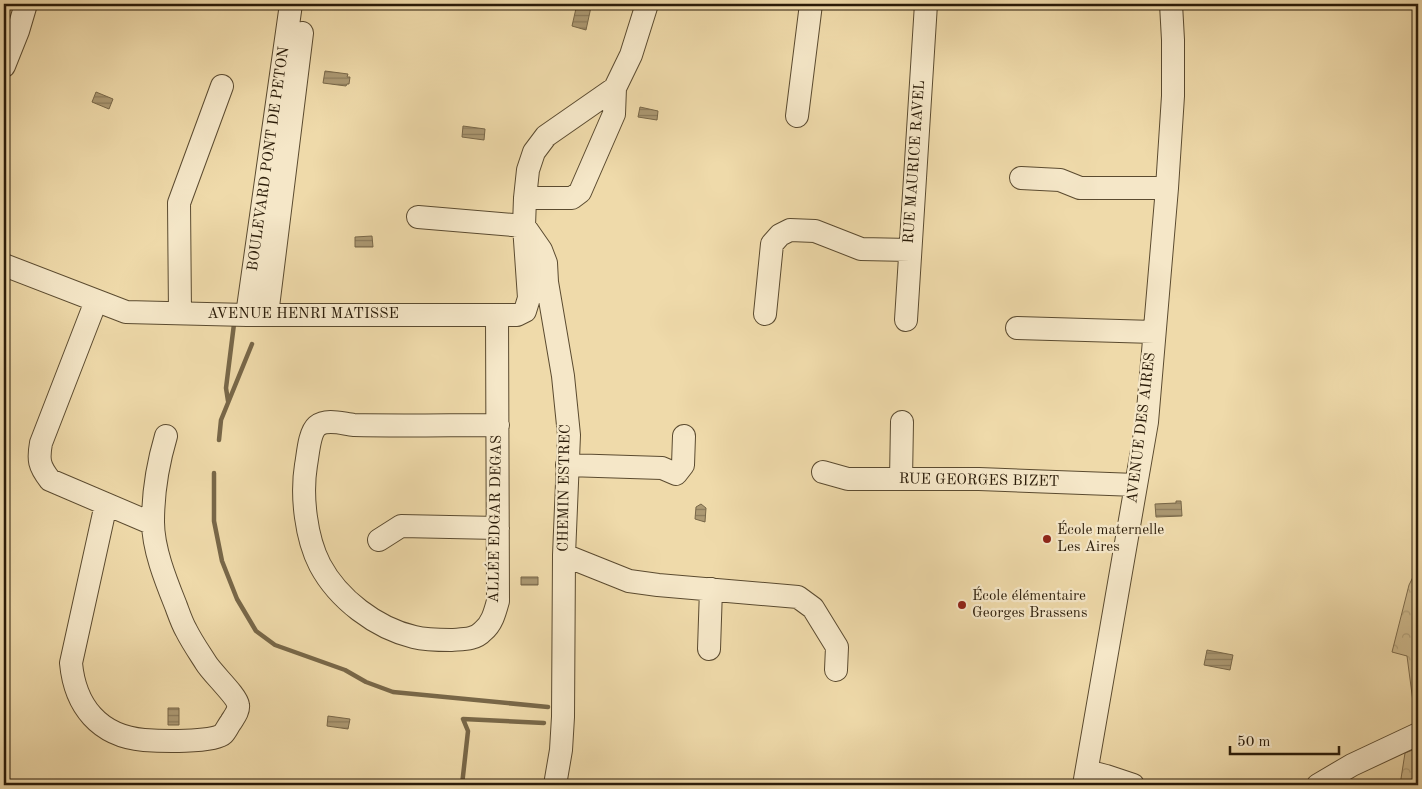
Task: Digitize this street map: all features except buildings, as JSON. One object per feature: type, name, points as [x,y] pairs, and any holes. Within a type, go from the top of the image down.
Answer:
[{"type":"street","points":[[4,66],[26,4]]},
{"type":"street","name":"BOULEVARD PONT DE PETON","points":[[257,315],[290,4]]},
{"type":"street","name":"BOULEVARD PONT DE PETON","points":[[257,315],[306,4]]},
{"type":"street","points":[[525,198],[572,198],[580,192],[614,114],[615,88],[631,55],[647,4]]},
{"type":"street","points":[[797,116],[811,4]]},
{"type":"street","name":"RUE MAURICE RAVEL","points":[[906,320],[926,4]]},
{"type":"street","name":"AVENUE DES AIRES","points":[[1086,778],[1146,422],[1173,96],[1171,4]]},
{"type":"street","name":"AVENUE DES AIRES","points":[[1166,188],[1186,110],[1189,76],[1189,51],[1182,4]]},
{"type":"street","points":[[180,313],[179,203],[222,86]]},
{"type":"street","points":[[418,217],[524,226],[528,170],[534,152],[546,136],[615,88]]},
{"type":"street","points":[[1021,178],[1060,180],[1080,188],[1166,188]]},
{"type":"street","name":"AVENUE HENRI MATISSE","points":[[4,265],[126,312],[257,315],[516,316],[525,311],[529,298],[524,226]]},
{"type":"street","name":"CHEMIN ESTREC","points":[[524,226],[541,250],[546,263],[563,376],[569,435],[564,555],[563,717],[561,750],[555,785]]},
{"type":"street","points":[[765,314],[772,244],[780,235],[790,230],[815,231],[861,249],[910,250]]},
{"type":"street","points":[[96,301],[41,443],[38,458],[42,470],[50,480],[153,524]]},
{"type":"street","name":"ALLÉE EDGAR DEGAS","points":[[497,315],[498,426],[498,601],[493,618],[484,631],[474,638],[437,640],[413,637],[390,629],[344,598],[321,565],[312,545],[307,524],[304,479],[311,437],[317,426],[327,422],[351,425],[498,426]]},
{"type":"street","points":[[1017,328],[1154,332]]},
{"type":"street","points":[[901,479],[902,422]]},
{"type":"street","points":[[106,504],[71,663],[76,691],[84,707],[97,722],[113,733],[132,739],[151,741],[214,739],[222,735],[239,706],[236,698],[211,670],[186,629],[161,564],[153,524],[158,461],[166,436]]},
{"type":"street","points":[[567,464],[662,468],[676,474],[683,465],[684,436]]},
{"type":"street","name":"RUE GEORGES BIZET","points":[[823,472],[848,479],[980,479],[1136,485]]},
{"type":"street","points":[[379,540],[401,526],[498,528]]},
{"type":"street","points":[[564,555],[629,581],[798,597],[813,608],[837,647],[836,670]]},
{"type":"street","points":[[709,649],[711,589]]},
{"type":"street","points":[[1318,785],[1352,765],[1417,735]]},
{"type":"street","points":[[1086,778],[1106,776],[1133,785]]},
{"type":"green space","points":[[1418,567],[1418,724],[1416,725],[1407,656],[1392,652],[1409,585]]},
{"type":"green space","points":[[1418,748],[1418,785],[1400,785],[1405,753]]},
{"type":"shaded area","points":[[577,4],[591,7],[586,30],[572,26]]},
{"type":"shaded area","points":[[325,71],[348,74],[347,77],[350,77],[349,84],[346,86],[323,83]]},
{"type":"shaded area","points":[[96,92],[113,99],[109,109],[92,102]]},
{"type":"shaded area","points":[[640,107],[658,111],[657,120],[638,117]]},
{"type":"shaded area","points":[[463,126],[485,129],[484,140],[462,137]]},
{"type":"shaded area","points":[[372,236],[373,247],[355,247],[355,237]]},
{"type":"shaded area","points":[[1176,501],[1181,501],[1182,516],[1156,517],[1155,504],[1176,503]]},
{"type":"shaded area","points":[[701,504],[706,508],[705,522],[695,519],[696,507]]},
{"type":"shaded area","points":[[521,577],[538,577],[538,585],[521,585]]},
{"type":"shaded area","points":[[1207,650],[1233,655],[1230,670],[1204,665]]},
{"type":"shaded area","points":[[168,708],[179,708],[179,725],[168,725]]},
{"type":"shaded area","points":[[328,716],[350,719],[348,729],[327,726]]},
{"type":"waterway","points":[[228,401],[226,388],[234,324]]},
{"type":"waterway","points":[[219,440],[221,420],[252,344]]},
{"type":"waterway","points":[[214,473],[214,521],[222,561],[237,599],[256,631],[275,645],[345,670],[366,682],[393,692],[548,707]]},
{"type":"waterway","points":[[462,785],[468,731],[463,719],[544,723]]},
{"type":"place","name":"École maternelle Les Aires","points":[[1047,539]]},
{"type":"place","name":"École élémentaire Georges Brassens","points":[[962,605]]}]
